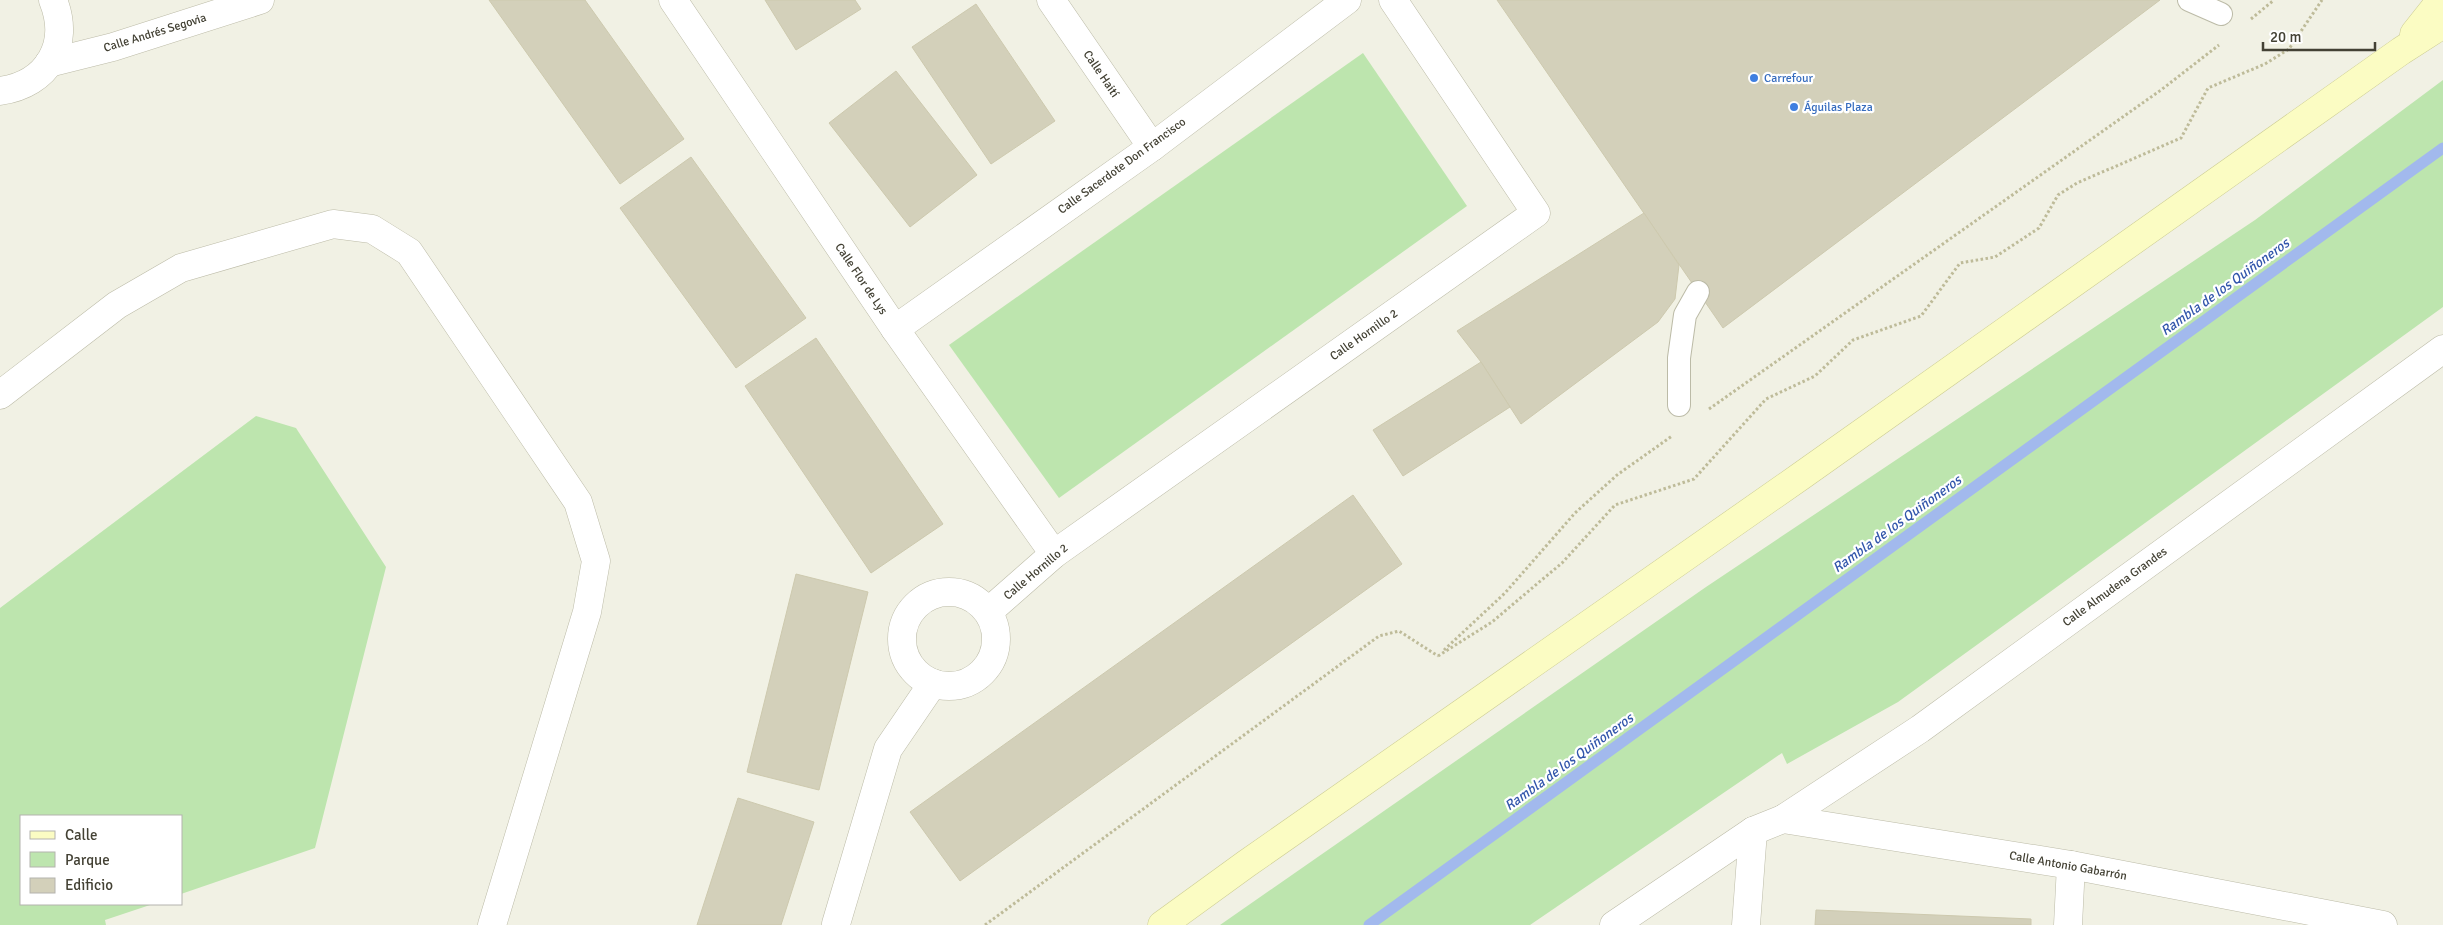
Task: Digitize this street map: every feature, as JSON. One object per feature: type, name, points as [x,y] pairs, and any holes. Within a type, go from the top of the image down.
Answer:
[{"type":"main road","points":[[2401,51],[2441,0]]},
{"type":"main road","points":[[1162,925],[1246,864],[1785,488],[2401,51],[2443,24]]},
{"type":"street","points":[[0,91],[23,85],[42,72],[49,63],[57,48],[60,31],[59,18],[53,0]]},
{"type":"street","name":"Calle Andrés Segovia","points":[[49,63],[113,47],[260,0]]},
{"type":"street","name":"Calle Flor de Lys","points":[[672,0],[894,329],[1054,554]]},
{"type":"street","name":"Calle Haití","points":[[1051,0],[1152,147]]},
{"type":"street","name":"Calle Sacerdote Don Francisco","points":[[894,329],[1152,147],[1347,0]]},
{"type":"street","name":"Calle Hornillo 2","points":[[988,612],[1054,554],[1536,213],[1393,0]]},
{"type":"street","points":[[0,395],[118,305],[181,268],[333,224],[372,229],[409,252],[578,502],[596,561],[587,612],[492,925]]},
{"type":"street","name":"Calle Almudena Grandes","points":[[1783,820],[1928,723],[2443,349]]},
{"type":"street","points":[[947,592],[962,594],[977,601],[988,612],[994,626],[997,641],[994,655],[987,668],[976,678],[962,684],[948,686],[933,683],[919,675],[909,663],[903,648],[903,632],[908,617],[918,604],[931,596],[947,592]]},
{"type":"street","points":[[836,924],[888,749],[933,683]]},
{"type":"street","name":"Calle Antonio Gabarrón","points":[[1614,925],[1752,831],[1783,820],[2071,866],[2384,925]]},
{"type":"street","points":[[1746,925],[1752,831]]},
{"type":"street","points":[[2068,925],[2071,866]]},
{"type":"lane","points":[[2189,0],[2221,14]]},
{"type":"lane","points":[[1679,405],[1679,358],[1685,315],[1698,292]]},
{"type":"path","points":[[2249,21],[2274,0]]},
{"type":"path","points":[[1438,656],[1492,622],[1544,578],[1562,562],[1615,505],[1694,479],[1766,399],[1815,376],[1853,340],[1921,316],[1960,263],[1995,258],[2039,228],[2058,195],[2077,182],[2181,138],[2208,88],[2265,64],[2289,49],[2322,0]]},
{"type":"path","points":[[1708,410],[2161,90],[2220,44]]},
{"type":"path","points":[[1438,656],[1505,593],[1574,513],[1617,476],[1676,433]]},
{"type":"path","points":[[985,925],[1379,636],[1399,631],[1438,656]]},
{"type":"green space","points":[[1363,53],[1467,206],[1059,498],[949,345]]},
{"type":"green space","points":[[2443,80],[2443,307],[1898,702],[1787,764],[1782,753],[1530,925],[1220,925],[1706,587],[2255,220]]},
{"type":"green space","points":[[256,416],[296,428],[386,567],[315,848],[182,894],[182,815],[20,815],[20,905],[150,905],[105,920],[106,925],[0,925],[0,608]]},
{"type":"building","points":[[489,0],[585,0],[684,139],[620,184]]},
{"type":"building","points":[[765,0],[855,0],[861,9],[796,50]]},
{"type":"building","name":"Águilas Plaza","points":[[1497,0],[2160,0],[1723,328]]},
{"type":"building","points":[[976,4],[1055,121],[991,164],[912,47]]},
{"type":"building","points":[[896,71],[977,175],[910,227],[829,123]]},
{"type":"building","points":[[691,157],[806,318],[736,368],[620,208]]},
{"type":"building","points":[[1644,213],[1679,265],[1675,299],[1658,322],[1521,424],[1481,362],[1457,331]]},
{"type":"building","points":[[816,338],[943,524],[871,573],[745,386]]},
{"type":"building","points":[[1481,362],[1510,407],[1403,476],[1373,430]]},
{"type":"building","points":[[1353,495],[1402,564],[960,881],[910,812]]},
{"type":"building","points":[[796,574],[868,592],[819,790],[747,772]]},
{"type":"building","points":[[738,798],[814,822],[781,925],[697,925]]},
{"type":"building","points":[[1816,910],[2031,919],[2031,925],[1815,925]]},
{"type":"waterway","name":"Rambla de los Quiñoneros","points":[[1369,925],[2443,148]]},
{"type":"place","name":"Carrefour","points":[[1754,78]]},
{"type":"place","name":"Águilas Plaza","points":[[1794,107]]}]
